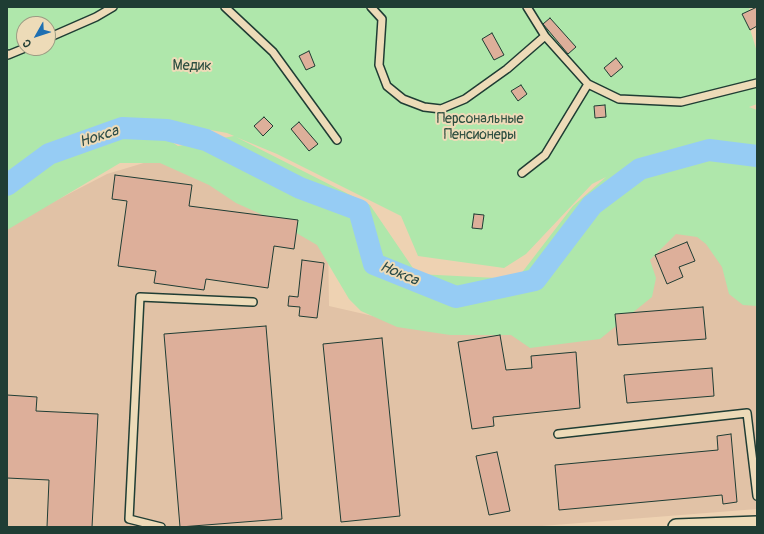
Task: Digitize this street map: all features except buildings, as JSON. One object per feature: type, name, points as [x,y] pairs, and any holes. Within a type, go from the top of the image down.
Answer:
[{"type":"street","points":[[676,527],[757,524]]},
{"type":"lane","points":[[56,34],[96,17],[113,7]]},
{"type":"lane","points":[[225,7],[273,52],[337,140]]},
{"type":"lane","points":[[371,7],[382,19],[379,65],[387,86],[403,100],[424,107],[441,109],[465,99],[507,69],[545,36]]},
{"type":"lane","points":[[527,7],[545,36],[588,84],[619,99],[681,102],[757,83]]},
{"type":"lane","points":[[522,173],[545,155],[588,84]]},
{"type":"lane","points":[[161,527],[129,519],[140,298],[253,302]]},
{"type":"lane","points":[[558,434],[747,413],[757,496]]},
{"type":"shaded area","points":[[167,156],[328,234],[329,306],[443,332],[675,228],[757,204],[757,509],[529,527],[7,527],[7,226],[107,174]]},
{"type":"green space","points":[[7,7],[750,7],[747,19],[757,52],[757,104],[749,107],[757,110],[757,306],[743,305],[729,294],[722,267],[706,244],[697,237],[676,234],[650,260],[656,278],[652,297],[600,339],[530,348],[511,335],[450,335],[397,327],[361,311],[349,299],[317,245],[274,220],[236,203],[209,185],[160,163],[120,163],[7,230]],"holes":[[[162,121],[227,133],[234,136],[178,146],[141,122]],[[236,137],[277,154],[401,216],[418,256],[504,268],[526,254],[592,184],[606,177],[573,206],[517,279],[417,274],[370,205]]]},
{"type":"waterway","name":"Нокса","points":[[7,185],[49,154],[122,128],[167,130],[206,140],[300,188],[359,210],[374,264],[456,297],[535,280],[592,205],[640,169],[709,150],[757,156]]},
{"type":"park label","name":"Медик","points":[[192,66]]},
{"type":"park label","name":"Персональные Пенсионеры","points":[[480,128]]}]
